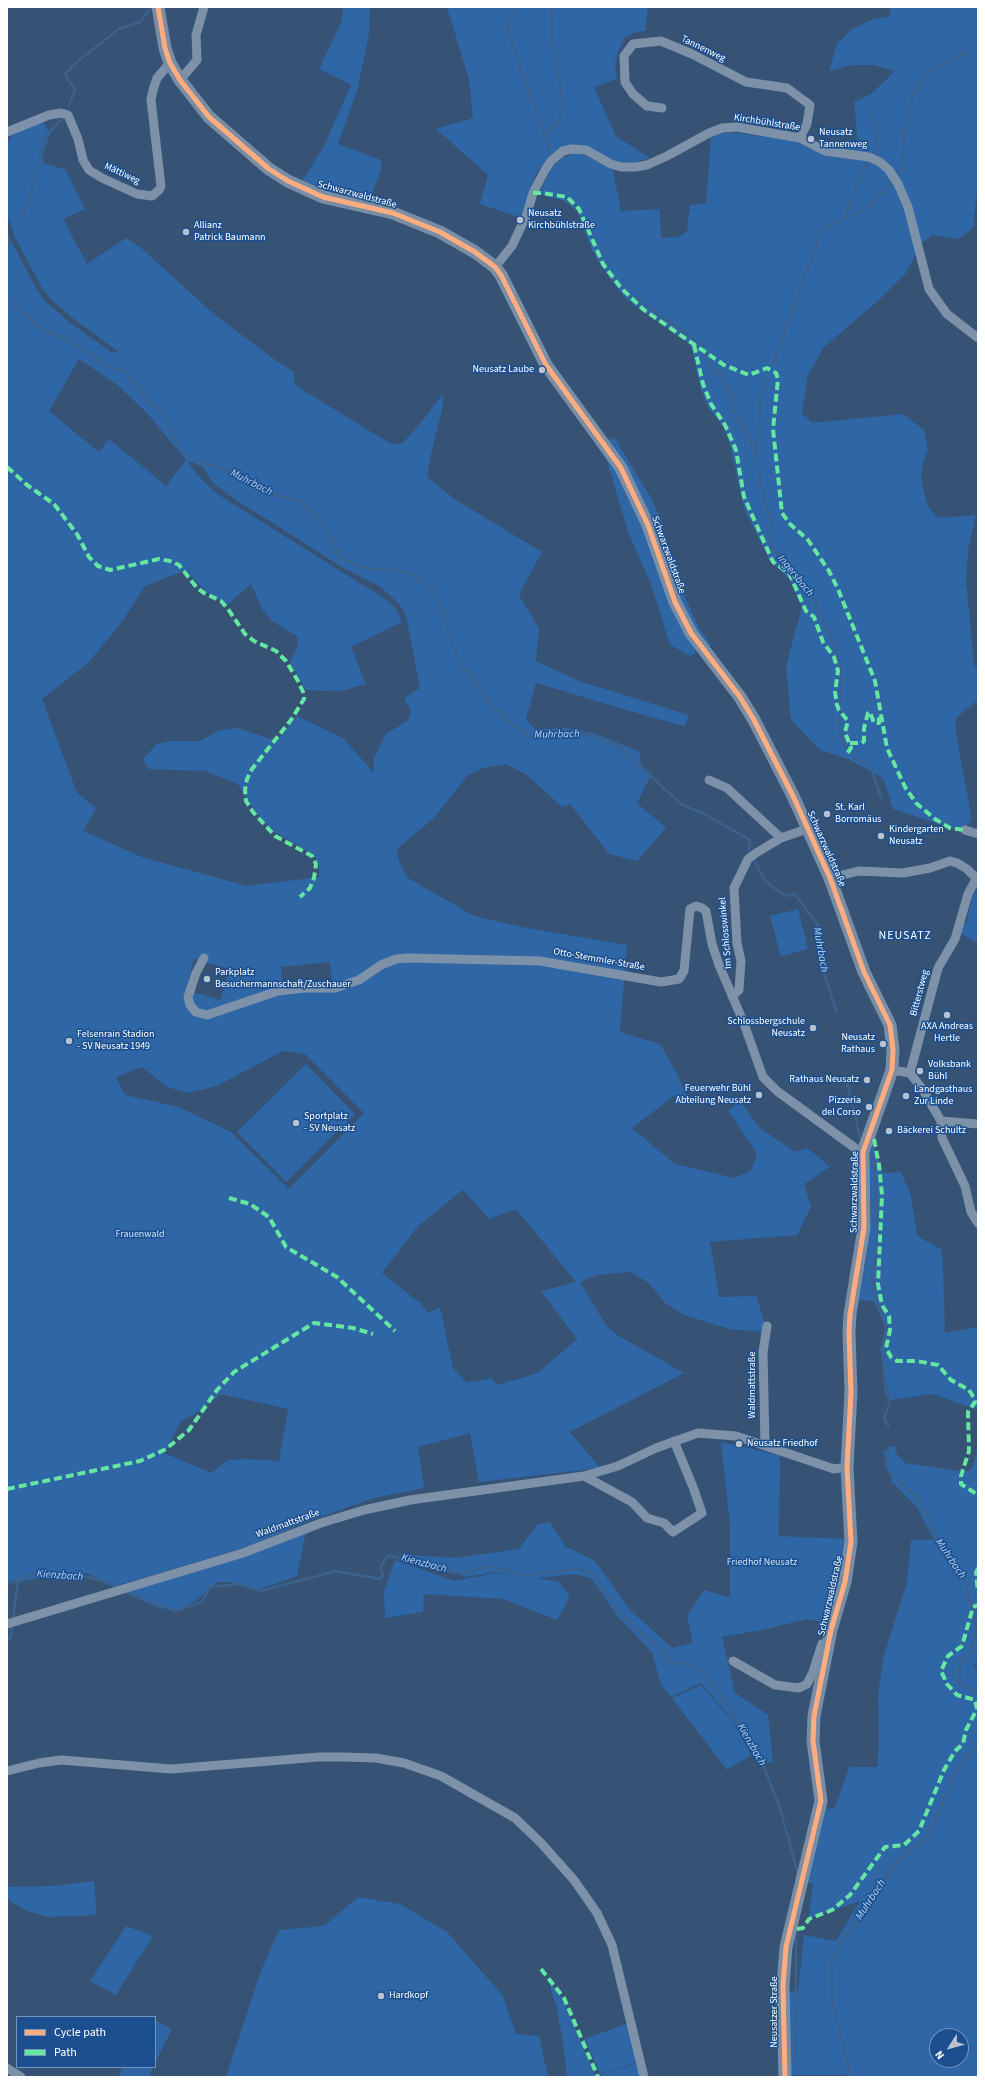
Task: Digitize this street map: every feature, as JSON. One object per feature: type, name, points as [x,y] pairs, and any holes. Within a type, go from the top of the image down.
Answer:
[{"type":"main road","name":"Schwarzwaldstraße","points":[[158,7],[161,34],[170,63],[180,80],[209,117],[258,160],[288,181],[323,197],[393,213],[440,232],[475,252],[495,267],[506,284],[546,365],[621,468],[648,526],[675,602],[691,633],[740,697],[754,720],[771,757],[793,796],[830,878],[864,972],[890,1025],[893,1050],[892,1070],[863,1152],[864,1228],[850,1314],[851,1392],[847,1467],[851,1542],[845,1582],[828,1644],[814,1716],[813,1741],[821,1801],[786,1947]]},
{"type":"main road","name":"Neusatzer Straße","points":[[785,2077],[783,2014],[786,1947]]},
{"type":"street","points":[[180,80],[197,60],[196,35],[204,7]]},
{"type":"street","name":"Tannenweg","points":[[662,108],[647,106],[633,94],[625,82],[624,56],[633,44],[661,41],[692,54],[746,82],[787,88],[810,105],[807,124],[800,138]]},
{"type":"street","name":"Mättiweg","points":[[7,132],[49,115],[61,113],[68,115],[78,139],[83,160],[89,170],[102,178],[137,194],[152,196],[161,186],[151,100],[157,78],[170,63]]},
{"type":"street","name":"Kirchbühlstraße","points":[[495,267],[512,246],[519,233],[527,214],[533,193],[545,170],[551,161],[563,151],[572,149],[586,150],[611,164],[635,167],[667,156],[709,133],[722,128],[737,127],[800,138],[825,151],[869,158],[880,162],[889,170],[898,184],[908,207],[929,289],[948,314],[978,338]]},
{"type":"street","points":[[709,780],[727,788],[781,838]]},
{"type":"street","name":"Im Schlosswinkel","points":[[732,996],[739,990],[741,961],[737,943],[734,888],[748,859],[781,838],[807,829]]},
{"type":"street","points":[[965,830],[978,834]]},
{"type":"street","points":[[830,878],[860,871],[903,873],[930,868],[950,861],[967,869],[977,880]]},
{"type":"street","name":"Bitterstweg","points":[[910,1073],[938,968],[955,939],[968,894],[977,880]]},
{"type":"street","name":"Otto-Stemmler-Straße","points":[[204,958],[196,974],[188,997],[190,1005],[196,1012],[207,1015],[278,991],[306,988],[335,988],[359,980],[381,966],[396,959],[407,958],[540,961],[661,982],[679,979],[684,971],[689,914],[690,909],[696,906],[706,911],[712,944],[743,1021],[758,1068],[768,1082],[855,1148],[863,1152]]},
{"type":"street","points":[[892,1070],[910,1073],[924,1090],[941,1121],[942,1138],[965,1186],[971,1212],[978,1223]]},
{"type":"street","points":[[941,1121],[978,1124]]},
{"type":"street","name":"Waldmattstraße","points":[[765,1444],[763,1352],[767,1326]]},
{"type":"street","name":"Waldmattstraße","points":[[7,1624],[243,1553],[364,1510],[410,1500],[584,1476],[618,1466],[674,1441],[698,1433],[728,1434],[765,1444],[834,1469],[847,1467]]},
{"type":"street","points":[[584,1476],[632,1502],[647,1518],[664,1523],[673,1532],[702,1513],[694,1487],[674,1441]]},
{"type":"street","name":"Schwarzwaldstraße","points":[[733,1661],[775,1685],[799,1688],[807,1684],[813,1672],[822,1644],[828,1644]]},
{"type":"street","points":[[7,1770],[62,1760],[170,1769],[320,1757],[344,1757],[376,1758],[404,1763],[441,1776],[515,1818],[541,1843],[574,1880],[593,1907],[612,1945],[644,2077]]},
{"type":"street","points":[[7,2068],[21,2077]]},
{"type":"green space","points":[[343,7],[370,7],[369,35],[357,91],[338,144],[381,160],[381,170],[369,202],[322,191],[302,181],[323,148],[351,85],[319,69],[342,21]]},
{"type":"green space","points":[[447,7],[648,7],[645,31],[638,31],[625,37],[619,50],[615,63],[617,79],[594,87],[616,136],[650,158],[631,163],[617,162],[595,150],[556,151],[547,159],[537,172],[521,218],[480,204],[488,175],[436,129],[473,118],[469,80]]},
{"type":"green space","points":[[889,7],[978,7],[978,183],[973,228],[959,239],[932,235],[920,245],[890,167],[832,151],[838,144],[858,146],[854,102],[871,94],[895,71],[873,65],[854,65],[829,71],[837,44],[852,29],[873,19],[891,16]]},
{"type":"green space","name":"Frauenwald","points":[[43,121],[50,134],[43,154],[44,164],[65,169],[85,209],[63,219],[87,264],[126,238],[140,247],[214,314],[278,362],[293,371],[295,385],[391,444],[403,443],[427,415],[443,393],[443,405],[431,453],[427,477],[456,500],[542,552],[519,595],[539,629],[536,661],[579,681],[689,715],[685,726],[536,683],[526,719],[535,729],[566,728],[596,734],[640,752],[640,762],[651,775],[637,803],[666,828],[637,861],[609,854],[570,804],[562,807],[527,775],[506,764],[483,768],[467,776],[434,818],[397,849],[399,861],[408,878],[474,916],[522,927],[627,945],[620,1032],[660,1044],[675,1070],[688,1098],[674,1096],[632,1128],[675,1164],[735,1178],[751,1170],[757,1154],[728,1111],[740,1101],[760,1128],[795,1152],[807,1148],[830,1167],[804,1184],[811,1207],[797,1235],[710,1242],[719,1297],[756,1296],[766,1326],[765,1332],[730,1329],[684,1315],[665,1303],[649,1283],[630,1272],[597,1275],[580,1282],[606,1325],[617,1335],[684,1373],[570,1432],[600,1468],[479,1482],[470,1433],[418,1447],[424,1488],[374,1498],[309,1521],[253,1545],[116,1586],[86,1573],[64,1574],[7,1584],[7,233],[37,290],[45,301],[69,322],[111,352],[119,352],[75,320],[52,300],[42,288],[15,237],[7,213],[7,151],[9,139],[14,134]],"holes":[[[79,359],[116,384],[147,413],[186,460],[166,486],[109,439],[99,452],[49,411]],[[187,460],[203,467],[212,482],[233,498],[345,569],[381,587],[400,605],[406,616],[420,688],[404,698],[411,710],[408,720],[386,734],[374,758],[374,773],[343,738],[297,716],[277,741],[238,728],[220,730],[200,741],[170,741],[157,744],[143,759],[148,769],[205,771],[238,784],[254,810],[271,830],[315,857],[319,865],[319,877],[247,886],[142,857],[83,831],[96,808],[77,793],[42,699],[88,663],[122,622],[145,586],[186,570],[203,589],[227,605],[251,584],[262,609],[273,622],[297,636],[298,644],[290,663],[306,690],[342,691],[366,684],[351,647],[402,622],[398,612],[390,602],[216,493],[197,475]],[[194,959],[229,969],[220,1000],[186,990]],[[330,962],[332,982],[283,987],[281,967]],[[283,1051],[305,1054],[364,1113],[289,1189],[231,1132],[179,1107],[125,1095],[116,1077],[142,1067],[167,1087],[188,1093],[217,1086]],[[463,1190],[489,1219],[516,1209],[576,1282],[541,1291],[577,1339],[538,1373],[498,1385],[491,1378],[467,1383],[453,1368],[440,1307],[428,1313],[420,1303],[382,1273],[418,1226]],[[221,1394],[288,1409],[279,1461],[245,1459],[228,1460],[211,1473],[165,1453],[181,1421],[195,1414]]]},
{"type":"green space","points":[[729,132],[792,140],[828,156],[867,160],[878,165],[888,173],[905,211],[916,254],[906,273],[879,300],[824,347],[808,375],[802,413],[812,423],[903,414],[924,430],[928,450],[923,464],[921,479],[928,507],[938,518],[976,515],[969,544],[966,578],[974,665],[978,669],[978,700],[957,717],[955,727],[972,821],[960,831],[893,809],[883,778],[848,759],[820,750],[791,720],[786,666],[802,607],[790,580],[769,559],[744,508],[730,444],[723,426],[708,407],[700,387],[691,345],[626,299],[606,273],[592,250],[577,211],[565,201],[539,194],[551,169],[562,158],[576,153],[584,155],[613,170],[621,211],[660,209],[661,238],[679,237],[687,231],[690,205],[706,203],[711,136]]},
{"type":"green space","points":[[614,437],[650,496],[662,521],[678,581],[699,628],[711,645],[707,648],[696,634],[607,441]]},
{"type":"green space","points":[[605,454],[620,479],[646,532],[696,653],[690,656],[670,645],[651,584],[628,532]]},
{"type":"green space","points":[[978,890],[978,937],[975,942],[960,933],[963,924],[966,924],[973,894]]},
{"type":"green space","points":[[798,909],[808,949],[781,956],[770,916]]},
{"type":"green space","name":"Sportplatz - SV Neusatz","points":[[306,1064],[355,1114],[286,1182],[237,1132]]},
{"type":"green space","points":[[873,1143],[883,1173],[901,1172],[911,1196],[917,1236],[941,1249],[943,1263],[945,1333],[978,1327],[978,1410],[933,1394],[890,1400],[880,1350],[888,1327],[873,1301],[859,1300],[867,1254],[871,1216],[869,1158]]},
{"type":"green space","name":"Friedhof Neusatz","points":[[721,1442],[780,1455],[779,1536],[848,1539],[829,1623],[807,1619],[762,1630],[722,1637],[735,1693],[768,1715],[773,1762],[758,1763],[735,1723],[702,1684],[698,1684],[671,1697],[661,1685],[652,1652],[618,1617],[591,1578],[573,1574],[538,1578],[559,1582],[570,1597],[557,1620],[503,1599],[424,1594],[423,1612],[385,1618],[384,1591],[395,1560],[454,1581],[496,1573],[517,1576],[495,1572],[466,1577],[399,1554],[455,1558],[519,1549],[537,1525],[550,1522],[565,1546],[595,1561],[630,1610],[672,1648],[693,1643],[687,1616],[704,1590],[730,1597],[730,1526]]},
{"type":"green space","points":[[895,1445],[897,1455],[905,1463],[965,1472],[972,1469],[978,1446],[978,1660],[973,1668],[978,1667],[978,2077],[846,2077],[845,2075],[790,2075],[787,1992],[798,1991],[804,1935],[836,1941],[860,1901],[809,1919],[813,1883],[808,1883],[825,1809],[835,1808],[849,1767],[877,1767],[879,1743],[878,1694],[884,1655],[907,1582],[911,1540],[934,1540],[917,1507],[892,1482],[883,1452]]},
{"type":"green space","points":[[306,1532],[297,1576],[260,1589],[231,1582],[218,1582],[183,1610],[160,1608],[122,1592]]},
{"type":"green space","points":[[701,1685],[734,1723],[751,1755],[727,1770],[672,1698]]},
{"type":"green space","points":[[94,1881],[97,1915],[49,1917],[27,1911],[11,1902],[7,1897],[7,1887],[54,1886]]},
{"type":"green space","points":[[358,1897],[400,1904],[447,1932],[503,1996],[516,2034],[539,2036],[548,2077],[226,2077],[260,1973],[279,1930],[324,1926]]},
{"type":"green space","points":[[126,1926],[153,1936],[116,1995],[90,1981]]},
{"type":"green space","points":[[547,1977],[563,1999],[596,2077],[567,2077],[563,2041],[556,2005]]},
{"type":"green space","points":[[156,2021],[172,2029],[156,2061]]},
{"type":"green space","points":[[628,2023],[638,2062],[600,2074],[585,2039]]},
{"type":"green space","points":[[638,2063],[641,2077],[602,2077],[601,2074]]},
{"type":"green space","points":[[122,2068],[152,2068],[148,2077],[118,2077]]},
{"type":"waterway","points":[[544,134],[558,122],[563,106],[552,32],[551,7]]},
{"type":"waterway","points":[[69,105],[75,90],[65,74],[78,61],[119,29],[140,22],[149,10]]},
{"type":"waterway","points":[[516,11],[506,27],[550,150]]},
{"type":"waterway","points":[[896,176],[902,168],[903,145],[912,97],[931,69],[967,52]]},
{"type":"waterway","points":[[869,113],[876,129],[876,149],[872,156]]},
{"type":"waterway","points":[[20,225],[27,206],[46,135],[64,117]]},
{"type":"waterway","points":[[845,218],[857,182],[869,160]]},
{"type":"waterway","points":[[773,364],[822,230],[869,207],[893,180]]},
{"type":"waterway","points":[[7,249],[9,240]]},
{"type":"waterway","name":"Ingersbach","points":[[635,297],[702,345]]},
{"type":"waterway","name":"Muhrbach","points":[[7,299],[43,330],[61,337],[92,354],[105,365],[124,371],[149,401],[162,412],[178,446],[188,458]]},
{"type":"waterway","name":"Ingersbach","points":[[705,354],[713,371],[720,372],[725,387],[733,396],[732,409],[744,425],[756,457],[762,490],[771,522],[772,548],[791,569],[814,599],[834,644],[841,671],[839,727],[843,742],[856,759],[871,767],[881,798]]},
{"type":"waterway","points":[[756,455],[760,406],[765,380]]},
{"type":"waterway","name":"Muhrbach","points":[[201,462],[219,467],[251,485],[275,495],[302,501],[323,527],[342,559],[365,568],[407,572],[434,590],[460,664],[503,718],[530,737],[562,733],[591,735],[621,748],[681,804],[704,814],[750,840],[749,852],[766,882],[785,896],[795,894],[819,927],[821,964],[837,1013]]},
{"type":"waterway","name":"Muhrbach","points":[[846,1079],[860,1137]]},
{"type":"waterway","name":"Muhrbach","points":[[873,1154],[879,1240],[872,1274],[874,1294],[886,1328],[882,1348],[886,1392],[890,1401],[884,1419],[889,1427]]},
{"type":"waterway","name":"Muhrbach","points":[[889,1448],[886,1465],[889,1472],[918,1499],[929,1519],[936,1540],[964,1577],[977,1627],[972,1651],[959,1668],[959,1682],[978,1694]]},
{"type":"waterway","name":"Kienzbach","points":[[126,1592],[175,1611],[202,1602],[210,1587],[238,1584],[261,1591],[336,1571],[380,1579],[383,1574],[380,1568],[388,1555],[456,1573],[465,1573],[491,1566],[523,1575],[579,1569],[592,1574],[624,1618],[655,1645]]},
{"type":"waterway","name":"Kienzbach","points":[[13,1619],[18,1580],[35,1573],[58,1578],[83,1576],[101,1580],[117,1588]]},
{"type":"waterway","points":[[7,1581],[18,1580]]},
{"type":"waterway","name":"Kienzbach","points":[[7,1640],[10,1639],[12,1628]]},
{"type":"waterway","name":"Kienzbach","points":[[658,1648],[670,1662],[695,1666],[719,1692],[759,1755],[779,1805],[798,1874]]},
{"type":"waterway","name":"Muhrbach","points":[[851,2077],[832,2000],[831,1961],[839,1946],[895,1864],[928,1836],[959,1767],[978,1745]]},
{"type":"waterway","name":"Kienzbach","points":[[795,2060],[796,1929]]},
{"type":"marked path","points":[[533,193],[567,197],[579,209],[603,264],[621,288],[644,310],[724,365],[749,375],[767,368],[776,373],[778,379],[773,429],[782,513],[790,524],[808,540],[829,571],[838,589],[875,681],[887,748],[905,787],[916,803],[935,819],[950,828],[965,830]]},
{"type":"marked path","points":[[694,345],[703,384],[711,404],[725,425],[736,450],[744,497],[773,562],[789,573],[806,611],[814,617],[823,642],[834,657],[838,671],[835,692],[837,705],[848,721],[845,732],[851,748],[846,755]]},
{"type":"marked path","points":[[7,467],[27,485],[54,504],[77,534],[89,557],[98,566],[110,570],[159,559],[170,561],[179,565],[197,588],[221,601],[245,634],[254,641],[276,651],[286,661],[298,681],[304,694],[304,699],[291,720],[252,769],[247,779],[245,790],[246,801],[253,812],[275,836],[312,856],[316,864],[314,878],[310,888],[300,897]]},
{"type":"marked path","points":[[850,743],[862,743],[864,741],[864,728],[868,713],[870,712],[874,723],[879,723],[879,716]]},
{"type":"marked path","points":[[874,1139],[879,1165],[882,1195],[878,1284],[882,1305],[889,1316],[890,1330],[886,1348],[891,1357],[897,1361],[917,1361],[938,1365],[951,1380],[969,1390],[975,1402],[968,1412],[969,1451],[961,1476],[961,1484],[978,1495]]},
{"type":"marked path","points":[[229,1198],[250,1204],[269,1217],[286,1247],[337,1277],[395,1331]]},
{"type":"marked path","points":[[7,1489],[140,1461],[166,1449],[189,1430],[217,1390],[234,1372],[314,1323],[353,1328],[373,1334]]},
{"type":"marked path","points":[[978,1568],[976,1573],[978,1592]]},
{"type":"marked path","points":[[797,1929],[803,1928],[809,1919],[832,1910],[850,1895],[885,1847],[904,1845],[919,1831],[944,1770],[955,1751],[963,1744],[966,1730],[977,1709],[975,1700],[957,1695],[947,1684],[941,1671],[948,1656],[962,1646],[973,1607],[978,1605]]},
{"type":"marked path","points":[[541,1969],[564,1998],[598,2077]]},
{"type":"cycle path","points":[[158,7],[165,48],[170,63],[180,80],[209,117],[269,169],[288,181],[323,197],[393,213],[440,232],[475,252],[495,267],[501,275],[546,365],[621,468],[648,525],[675,602],[691,633],[740,697],[754,720],[793,796],[830,878],[864,972],[890,1025],[893,1049],[892,1070],[863,1152],[864,1228],[850,1314],[849,1333],[851,1392],[847,1467],[851,1542],[845,1582],[831,1630],[814,1716],[813,1741],[821,1801],[786,1947],[783,1986],[785,2077]]},
{"type":"place","name":"Neusatz Tannenweg","points":[[811,139]]},
{"type":"place","name":"Neusatz Kirchbühlstraße","points":[[520,220]]},
{"type":"place","name":"Allianz Patrick Baumann","points":[[186,232]]},
{"type":"place","name":"Neusatz Laube","points":[[542,370]]},
{"type":"place","name":"St. Karl Borromäus","points":[[827,814]]},
{"type":"place","name":"Kindergarten Neusatz","points":[[881,836]]},
{"type":"place","name":"Parkplatz Besuchermannschaft/Zuschauer","points":[[207,979]]},
{"type":"place","name":"AXA Andreas Hertle","points":[[947,1015]]},
{"type":"place","name":"Schlossbergschule Neusatz","points":[[813,1028]]},
{"type":"place","name":"Felsenrain Stadion - SV Neusatz 1949","points":[[69,1041]]},
{"type":"place","name":"Neusatz Rathaus","points":[[883,1044]]},
{"type":"place","name":"Volksbank Bühl","points":[[920,1071]]},
{"type":"place","name":"Rathaus Neusatz","points":[[867,1080]]},
{"type":"place","name":"Feuerwehr Bühl Abteilung Neusatz","points":[[759,1095]]},
{"type":"place","name":"Landgasthaus Zur Linde","points":[[906,1096]]},
{"type":"place","name":"Pizzeria del Corso","points":[[869,1107]]},
{"type":"place","name":"Sportplatz - SV Neusatz","points":[[296,1123]]},
{"type":"place","name":"Bäckerei Schultz","points":[[889,1131]]},
{"type":"place","name":"Neusatz Friedhof","points":[[739,1444]]},
{"type":"place","name":"Hardkopf","points":[[381,1996]]},
{"type":"district","name":"NEUSATZ","points":[[905,936]]}]
